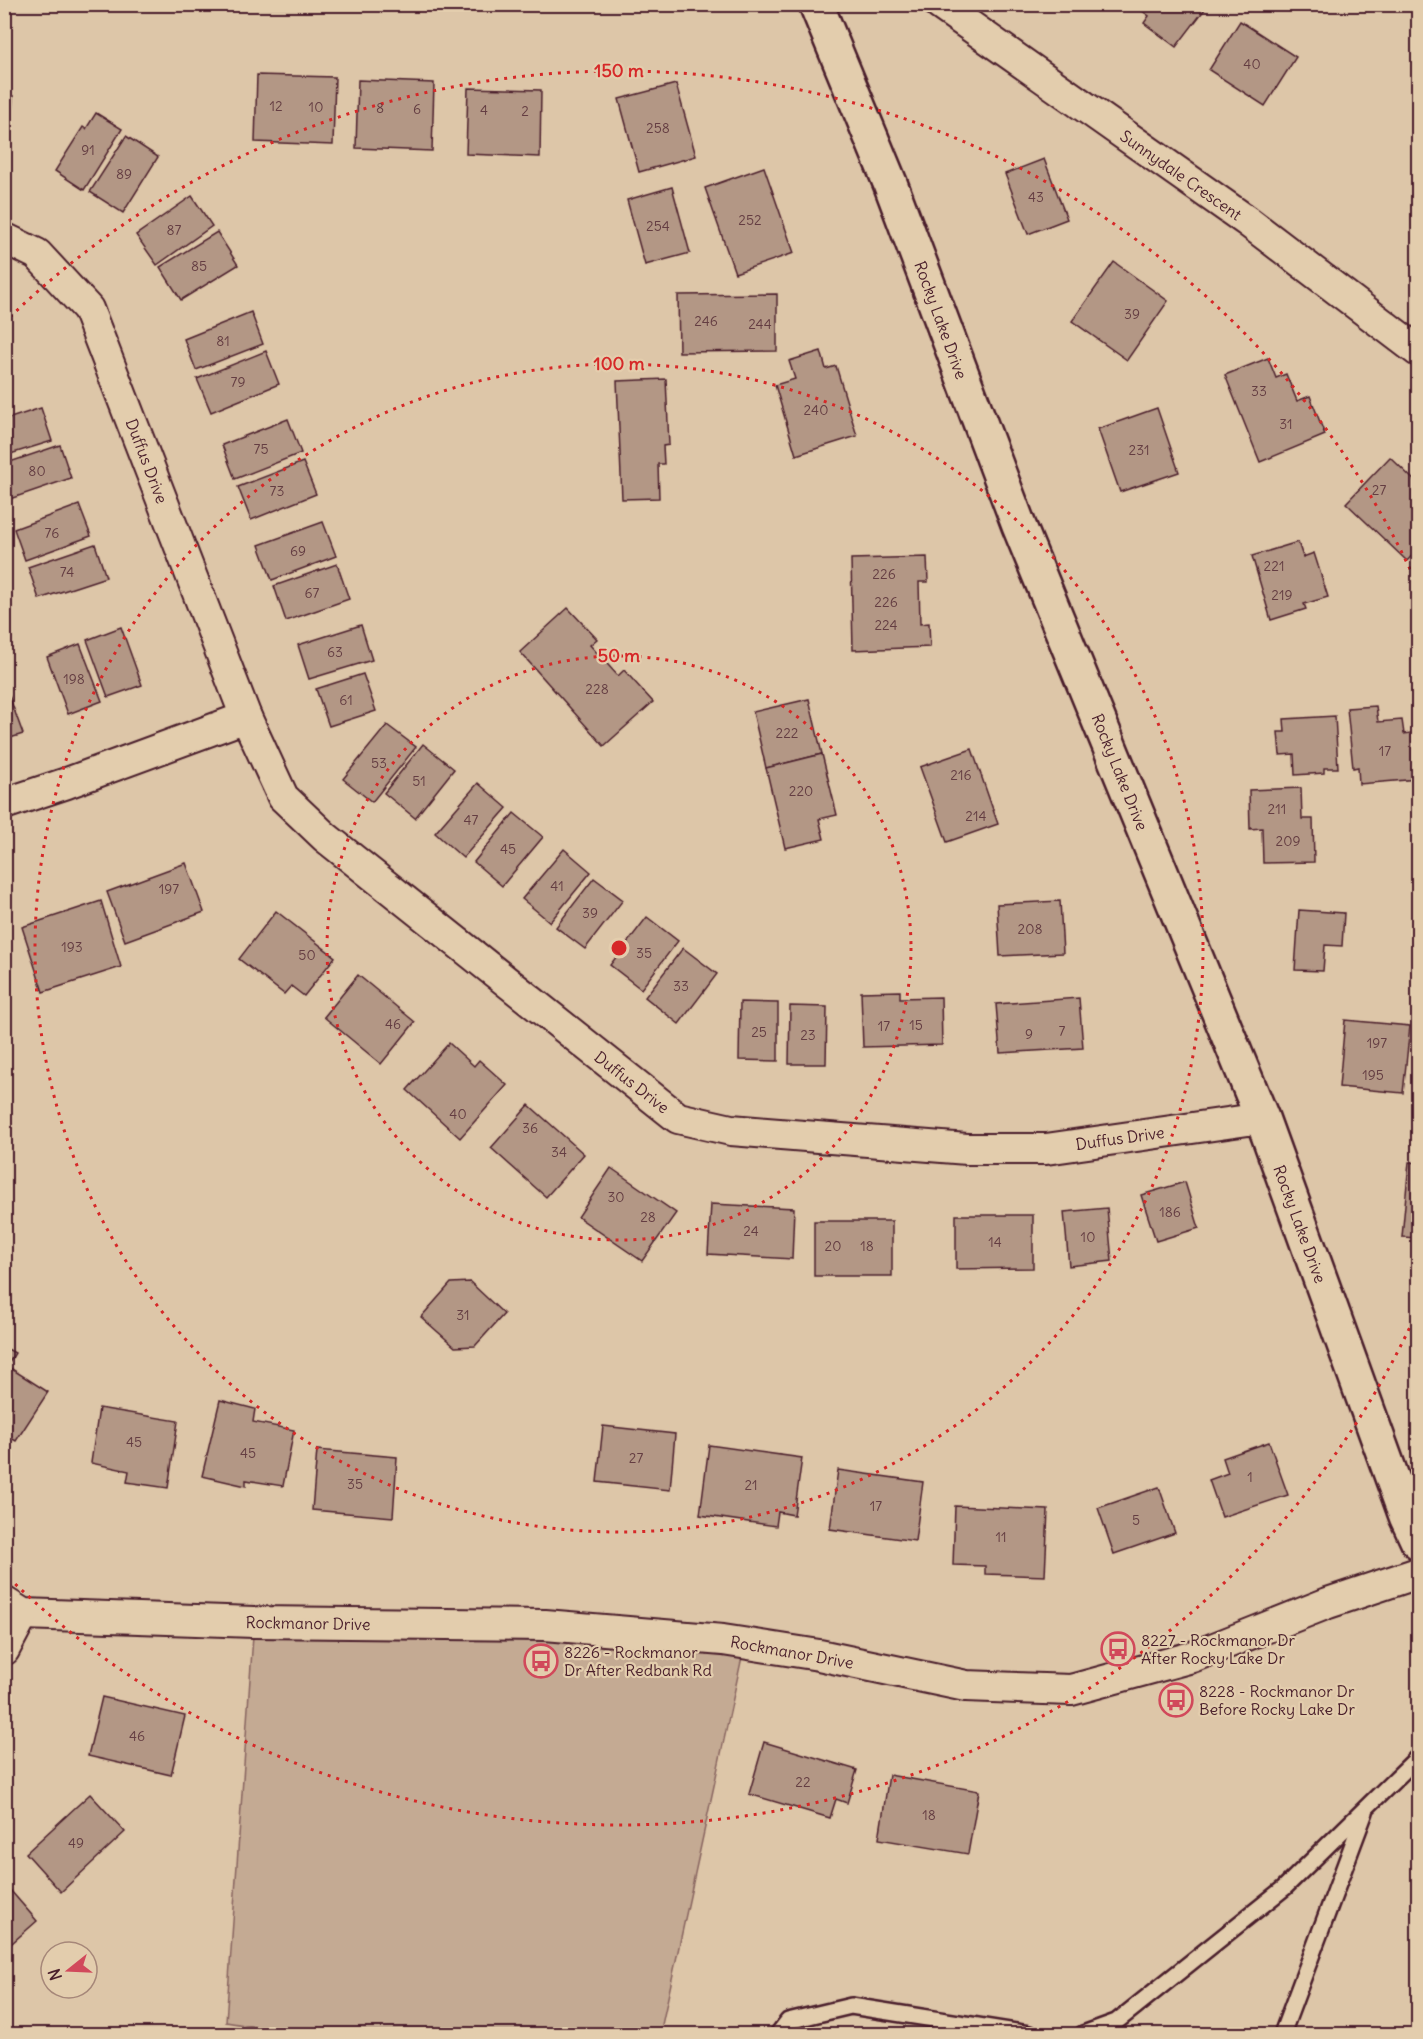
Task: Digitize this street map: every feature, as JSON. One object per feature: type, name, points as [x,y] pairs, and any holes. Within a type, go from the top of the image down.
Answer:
[{"type":"main road","name":"Rocky Lake Drive","points":[[816,4],[890,183],[1019,526],[1262,1118],[1406,1516],[1419,1542]]},
{"type":"street","name":"Sunnydale Crescent","points":[[939,4],[1247,221],[1419,351]]},
{"type":"street","name":"Duffus Drive","points":[[4,238],[37,254],[88,309],[246,717],[283,797],[325,837],[678,1118],[731,1130],[967,1149],[1046,1149],[1262,1118]]},
{"type":"street","points":[[4,804],[246,717]]},
{"type":"street","name":"Rockmanor Drive","points":[[14,1608],[254,1622],[545,1625],[723,1640],[819,1654],[966,1686],[1071,1690],[1192,1657],[1328,1603],[1419,1573]]},
{"type":"street","points":[[4,1650],[14,1608]]},
{"type":"lane","points":[[1083,2034],[1116,2022],[1284,1888],[1419,1757]]},
{"type":"lane","points":[[1282,2034],[1367,1807]]},
{"type":"lane","points":[[778,2034],[788,2021],[851,2006],[1029,2034]]},
{"type":"shaded area","points":[[254,1622],[559,1638],[742,1657],[660,2034],[301,2034],[226,2022]]},
{"type":"building","points":[[1133,4],[1198,4],[1205,9],[1176,47],[1144,23],[1149,16]]},
{"type":"building","points":[[1240,21],[1296,57],[1265,106],[1209,70]]},
{"type":"building","points":[[257,75],[335,77],[333,145],[255,142]]},
{"type":"building","points":[[358,80],[434,83],[432,151],[356,148]]},
{"type":"building","points":[[676,84],[696,156],[639,172],[619,99]]},
{"type":"building","points":[[468,88],[541,90],[540,157],[466,154]]},
{"type":"building","points":[[4,95],[13,96],[9,162],[4,161]]},
{"type":"building","points":[[96,113],[122,129],[84,190],[55,171],[83,127],[86,129]]},
{"type":"building","points":[[126,136],[158,157],[123,213],[90,192]]},
{"type":"building","points":[[1044,159],[1067,219],[1028,234],[1005,174]]},
{"type":"building","points":[[764,167],[794,253],[735,273],[705,188]]},
{"type":"building","points":[[672,187],[690,253],[645,265],[627,200]]},
{"type":"building","points":[[192,196],[212,226],[157,265],[136,235]]},
{"type":"building","points":[[217,232],[238,265],[181,300],[160,267]]},
{"type":"building","points":[[1114,262],[1168,301],[1127,360],[1072,321]]},
{"type":"building","points":[[777,294],[777,351],[679,352],[678,295]]},
{"type":"building","points":[[251,312],[263,344],[196,370],[184,339]]},
{"type":"building","points":[[266,351],[279,384],[211,412],[197,379]]},
{"type":"building","points":[[821,351],[826,369],[836,366],[857,436],[796,455],[775,385],[795,379],[789,361]]},
{"type":"building","points":[[1268,358],[1276,378],[1286,374],[1297,401],[1310,396],[1325,435],[1260,462],[1225,375]]},
{"type":"building","points":[[666,379],[669,445],[663,446],[664,464],[658,464],[659,498],[622,499],[617,381]]},
{"type":"building","points":[[41,408],[52,441],[4,456],[4,420]]},
{"type":"building","points":[[1157,408],[1179,472],[1120,492],[1098,429]]},
{"type":"building","points":[[288,419],[301,453],[235,479],[222,445]]},
{"type":"building","points":[[60,445],[71,478],[4,501],[4,464]]},
{"type":"building","points":[[1390,457],[1418,484],[1418,549],[1407,561],[1346,503]]},
{"type":"building","points":[[303,462],[316,494],[251,520],[238,487]]},
{"type":"building","points":[[79,505],[91,536],[25,560],[14,529]]},
{"type":"building","points":[[323,522],[336,556],[272,580],[259,545]]},
{"type":"building","points":[[1298,542],[1303,557],[1314,553],[1328,597],[1304,604],[1306,609],[1271,620],[1252,556]]},
{"type":"building","points":[[95,544],[106,577],[39,599],[28,567]]},
{"type":"building","points":[[927,557],[928,582],[919,582],[920,624],[929,623],[930,647],[853,650],[851,559]]},
{"type":"building","points":[[337,564],[349,599],[286,621],[274,586]]},
{"type":"building","points":[[568,608],[597,639],[590,645],[618,676],[624,670],[653,702],[604,746],[520,652]]},
{"type":"building","points":[[361,625],[372,660],[309,679],[298,645]]},
{"type":"building","points":[[121,627],[142,685],[108,697],[87,640]]},
{"type":"building","points":[[80,644],[102,701],[68,714],[47,657]]},
{"type":"building","points":[[363,674],[376,711],[329,726],[316,689]]},
{"type":"building","points":[[4,682],[23,734],[4,740]]},
{"type":"building","points":[[809,699],[822,754],[766,768],[753,712]]},
{"type":"building","points":[[1376,706],[1378,722],[1402,720],[1404,734],[1418,732],[1418,779],[1359,784],[1358,767],[1353,768],[1347,708]]},
{"type":"building","points":[[1335,716],[1338,768],[1324,768],[1324,773],[1295,775],[1294,754],[1280,755],[1278,732],[1285,732],[1284,719]]},
{"type":"building","points":[[387,725],[416,747],[372,802],[343,779]]},
{"type":"building","points":[[423,744],[454,769],[415,818],[384,793]]},
{"type":"building","points":[[972,749],[998,824],[947,842],[920,767]]},
{"type":"building","points":[[822,754],[837,815],[819,819],[824,839],[785,848],[766,768]]},
{"type":"building","points":[[478,783],[507,808],[463,858],[435,833]]},
{"type":"building","points":[[1301,788],[1302,819],[1313,819],[1314,862],[1263,863],[1262,828],[1250,829],[1249,790]]},
{"type":"building","points":[[514,813],[543,837],[502,886],[474,862]]},
{"type":"building","points":[[564,849],[591,872],[550,922],[522,899]]},
{"type":"building","points":[[186,863],[204,912],[125,941],[107,892]]},
{"type":"building","points":[[594,878],[623,900],[585,949],[556,927]]},
{"type":"building","points":[[101,901],[121,967],[43,992],[22,927]]},
{"type":"building","points":[[1060,901],[1063,953],[1000,956],[997,904]]},
{"type":"building","points":[[1299,910],[1344,913],[1342,946],[1325,945],[1323,971],[1295,970]]},
{"type":"building","points":[[276,911],[335,957],[304,996],[291,986],[284,994],[239,959]]},
{"type":"building","points":[[647,917],[678,941],[641,989],[610,965]]},
{"type":"building","points":[[683,948],[717,974],[679,1024],[645,997]]},
{"type":"building","points":[[358,975],[415,1022],[381,1064],[324,1017]]},
{"type":"building","points":[[900,991],[900,998],[941,997],[942,1045],[863,1047],[861,992]]},
{"type":"building","points":[[1079,998],[1083,1048],[1000,1053],[996,1004]]},
{"type":"building","points":[[740,1002],[778,1003],[778,1061],[739,1060]]},
{"type":"building","points":[[790,1006],[827,1007],[826,1064],[789,1064]]},
{"type":"building","points":[[1345,1020],[1410,1026],[1403,1093],[1339,1087]]},
{"type":"building","points":[[449,1043],[474,1066],[479,1060],[507,1085],[460,1138],[407,1090]]},
{"type":"building","points":[[529,1105],[584,1154],[546,1197],[491,1148]]},
{"type":"building","points":[[1409,1162],[1418,1163],[1418,1238],[1402,1237]]},
{"type":"building","points":[[611,1168],[676,1213],[642,1261],[578,1217]]},
{"type":"building","points":[[1185,1182],[1199,1228],[1156,1241],[1141,1195]]},
{"type":"building","points":[[711,1204],[794,1208],[792,1259],[708,1254]]},
{"type":"building","points":[[1107,1208],[1112,1261],[1069,1266],[1064,1212]]},
{"type":"building","points":[[956,1215],[1033,1215],[1033,1268],[956,1269]]},
{"type":"building","points":[[814,1221],[892,1221],[892,1276],[814,1276]]},
{"type":"building","points":[[470,1282],[504,1314],[475,1346],[455,1347],[421,1317],[451,1283]]},
{"type":"building","points":[[4,1347],[15,1353],[7,1366],[48,1392],[16,1441],[4,1434]]},
{"type":"building","points":[[220,1400],[255,1409],[253,1422],[294,1430],[283,1486],[246,1480],[246,1486],[202,1476]]},
{"type":"building","points":[[99,1408],[178,1421],[168,1488],[127,1482],[129,1471],[91,1463]]},
{"type":"building","points":[[603,1426],[675,1434],[670,1490],[597,1482]]},
{"type":"building","points":[[1269,1442],[1288,1495],[1222,1517],[1209,1480],[1228,1473],[1223,1458]]},
{"type":"building","points":[[709,1445],[802,1458],[794,1515],[778,1512],[776,1526],[700,1515]]},
{"type":"building","points":[[317,1450],[397,1457],[393,1517],[312,1510]]},
{"type":"building","points":[[838,1470],[923,1482],[915,1541],[830,1529]]},
{"type":"building","points":[[1159,1487],[1175,1533],[1114,1554],[1098,1508]]},
{"type":"building","points":[[955,1506],[1048,1510],[1045,1576],[985,1574],[985,1566],[953,1565]]},
{"type":"building","points":[[102,1697],[185,1716],[171,1775],[88,1756]]},
{"type":"building","points":[[764,1742],[857,1770],[847,1803],[836,1799],[830,1818],[749,1794]]},
{"type":"building","points":[[889,1775],[979,1791],[968,1854],[879,1839]]},
{"type":"building","points":[[90,1794],[125,1832],[61,1892],[26,1853]]},
{"type":"building","points":[[4,1883],[37,1921],[4,1950]]},
{"type":"place","name":"8227 - Rockmanor Dr After Rocky Lake Dr","points":[[1118,1649]]},
{"type":"place","name":"8226 - Rockmanor Dr After Redbank Rd","points":[[541,1661]]},
{"type":"place","name":"8228 - Rockmanor Dr Before Rocky Lake Dr","points":[[1176,1700]]}]
